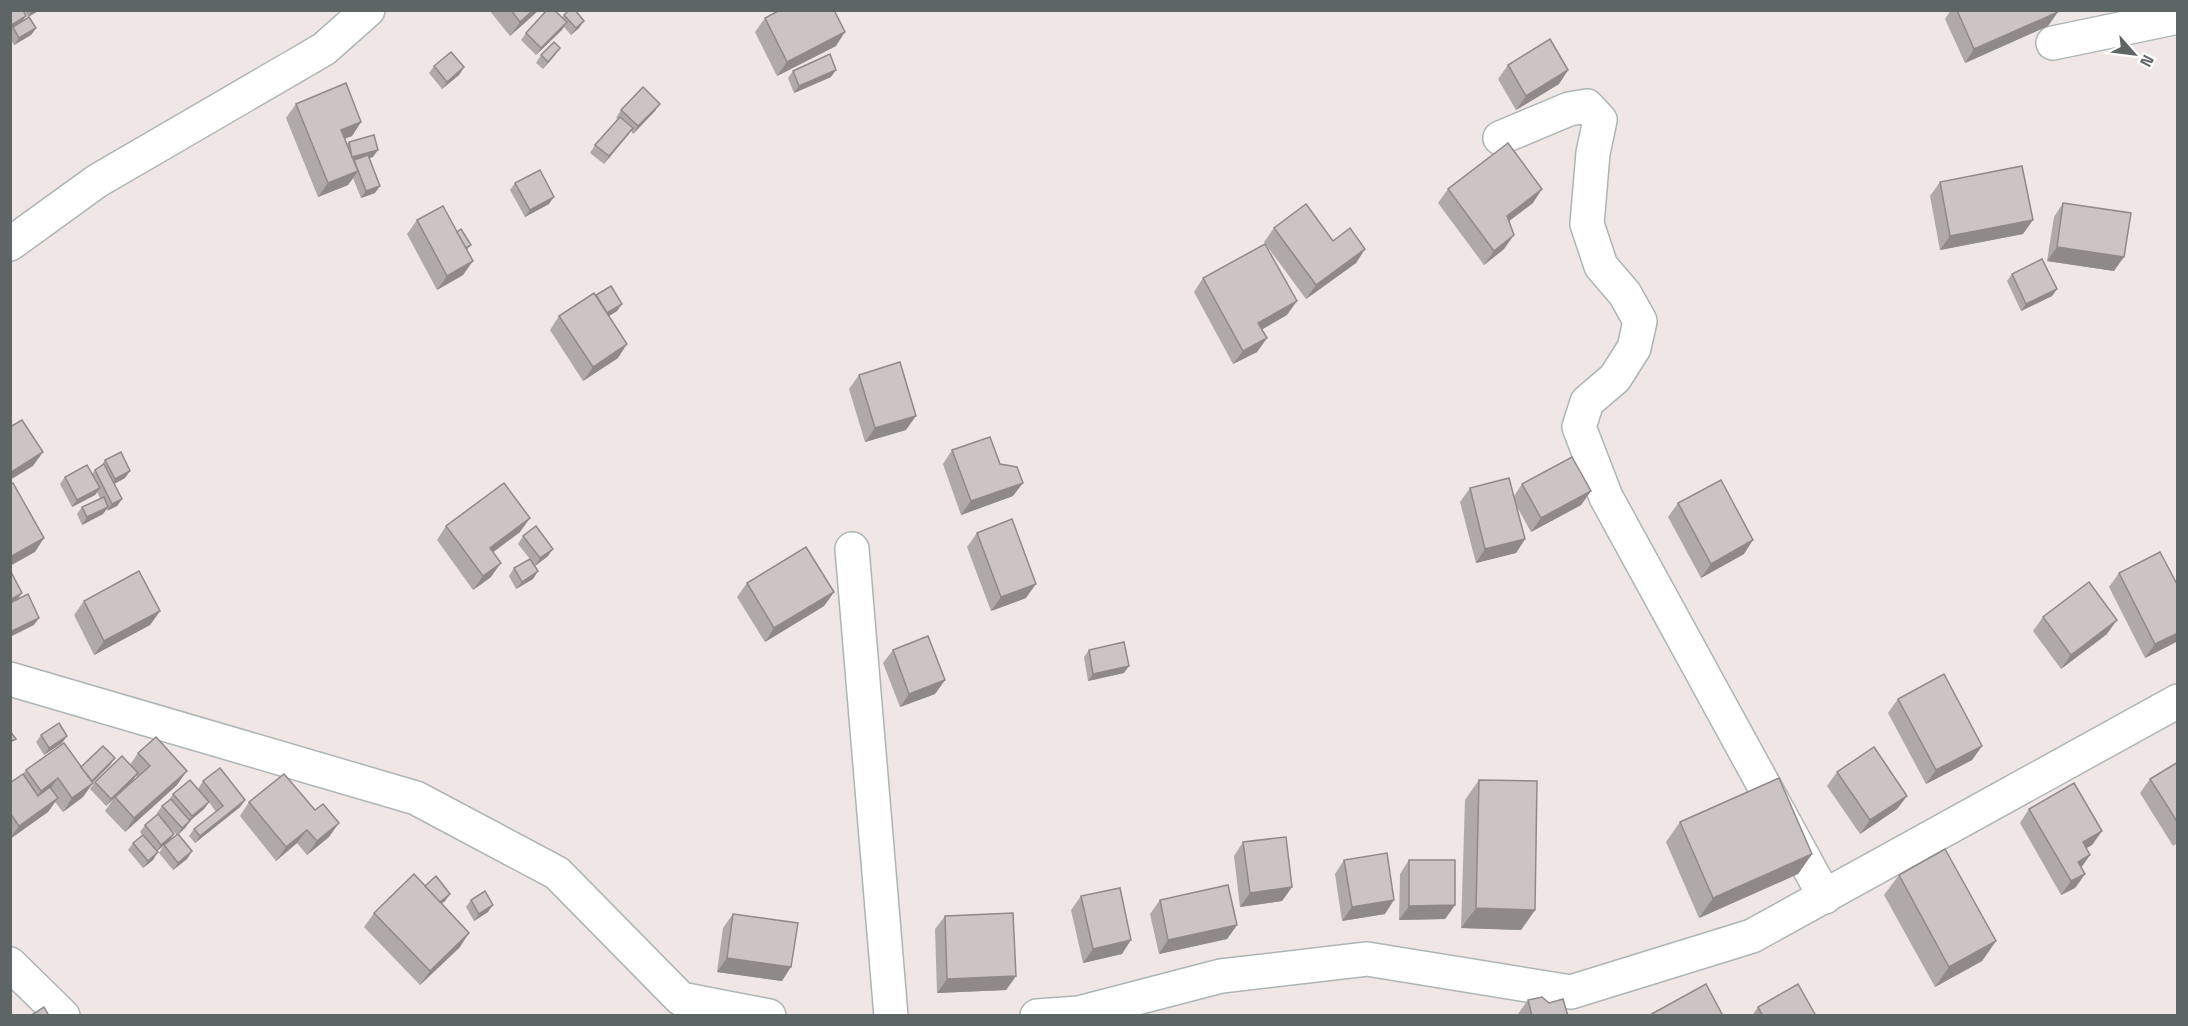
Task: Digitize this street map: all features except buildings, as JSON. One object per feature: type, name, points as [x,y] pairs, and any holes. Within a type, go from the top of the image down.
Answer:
[{"type":"street","points":[[10,244],[98,181],[324,49],[368,10]]},
{"type":"street","points":[[2053,43],[2178,17]]},
{"type":"street","points":[[1500,138],[1569,109],[1587,106],[1600,120],[1593,153],[1587,224],[1601,266],[1625,294],[1640,321],[1635,348],[1615,378],[1587,402],[1579,427],[1606,497],[1825,897]]},
{"type":"street","points":[[852,549],[891,1016]]},
{"type":"street","points":[[10,679],[416,798],[557,873],[694,1007],[769,1016]]},
{"type":"street","points":[[1037,1016],[1079,1013],[1221,976],[1367,959],[1575,1004],[1752,936],[2178,701]]},
{"type":"street","points":[[10,964],[63,1016]]}]
